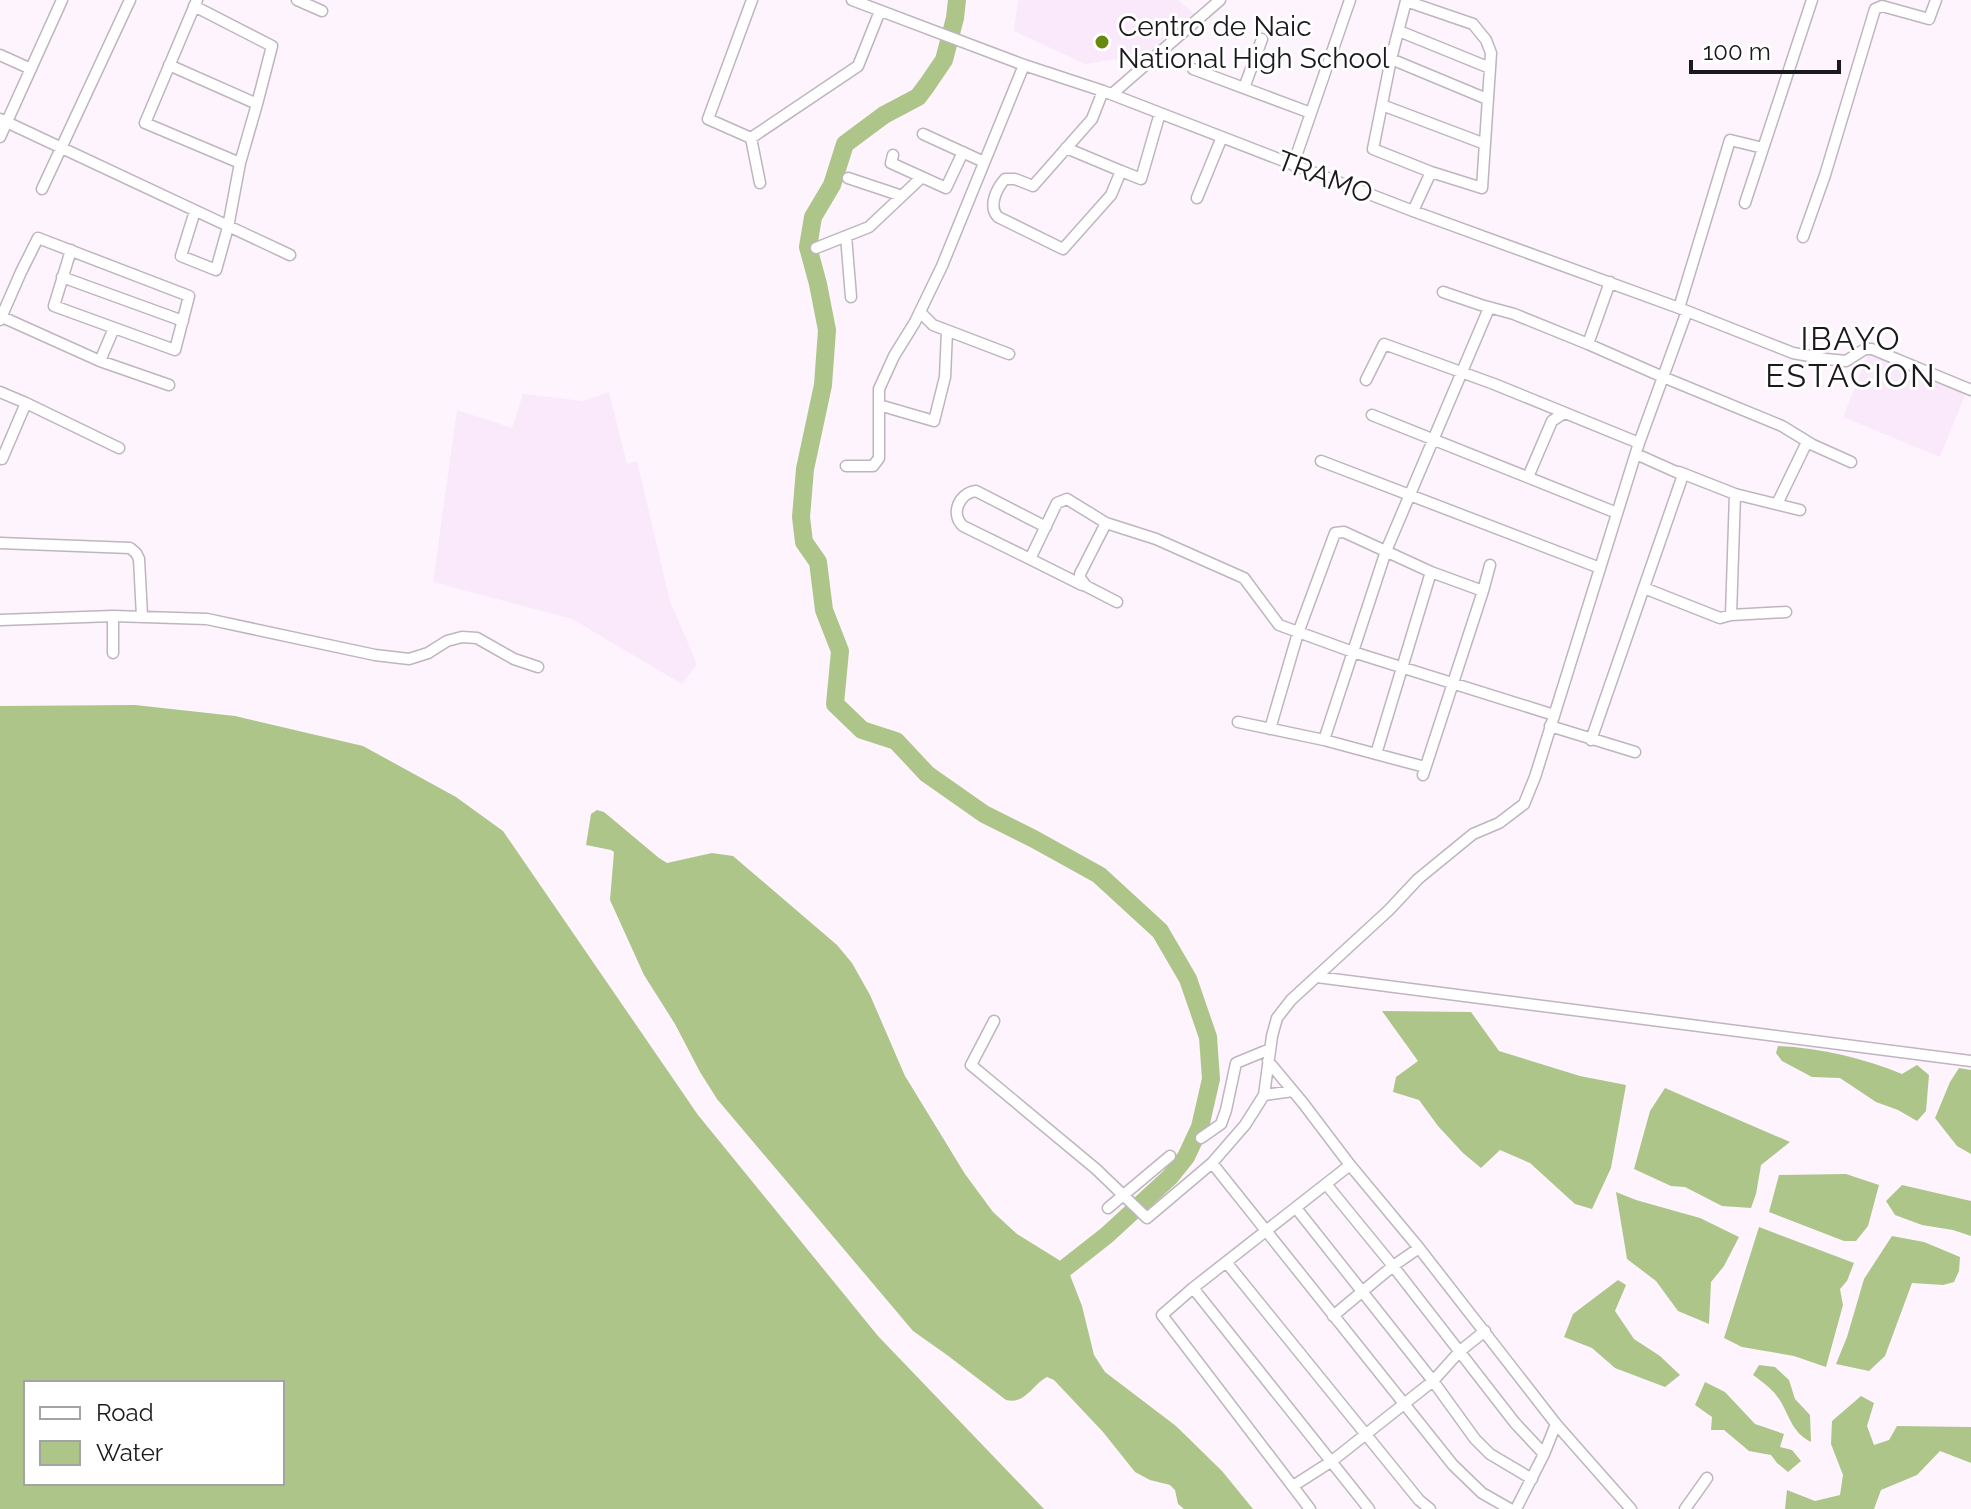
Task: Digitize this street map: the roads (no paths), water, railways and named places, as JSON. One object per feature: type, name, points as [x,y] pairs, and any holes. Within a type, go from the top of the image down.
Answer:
[{"type":"street","points":[[0,137],[3,121],[62,0]]},
{"type":"street","points":[[42,189],[130,0]]},
{"type":"street","points":[[297,0],[322,11]]},
{"type":"street","points":[[751,138],[708,119],[752,0]]},
{"type":"street","name":"TRAMO","points":[[852,0],[971,46],[1107,92],[1413,211],[1683,309],[1793,353],[1846,361],[1865,349],[1872,349],[1971,390]]},
{"type":"street","points":[[1121,171],[1111,195],[1063,249],[1006,222],[995,214],[992,206],[1002,181],[1009,178],[1033,186],[1092,119],[1107,92],[1220,0]]},
{"type":"street","points":[[1293,165],[1350,0]]},
{"type":"street","points":[[1745,203],[1812,0]]},
{"type":"street","points":[[1803,237],[1875,9],[1882,6],[1929,19],[1936,0]]},
{"type":"street","points":[[1406,1],[1473,24],[1486,40],[1491,53],[1482,188],[1373,149],[1399,31],[1406,1]]},
{"type":"street","points":[[195,211],[181,256],[216,270],[240,163],[272,46],[196,3],[145,123],[240,163]]},
{"type":"street","points":[[751,138],[858,66],[880,11]]},
{"type":"street","points":[[1399,31],[1490,68]]},
{"type":"street","points":[[1244,88],[1262,39]]},
{"type":"street","points":[[0,55],[31,69]]},
{"type":"street","points":[[1391,59],[1487,99]]},
{"type":"street","points":[[169,65],[257,104]]},
{"type":"street","points":[[846,466],[873,466],[879,458],[879,389],[942,266],[1024,65]]},
{"type":"street","points":[[1193,69],[1311,113]]},
{"type":"street","points":[[1382,105],[1485,144]]},
{"type":"street","points":[[1066,148],[1141,179],[1160,113]]},
{"type":"street","points":[[3,121],[290,255]]},
{"type":"street","points":[[923,134],[984,162]]},
{"type":"street","points":[[1197,198],[1222,137]]},
{"type":"street","points":[[751,138],[760,183]]},
{"type":"street","points":[[994,1021],[971,1065],[1096,1169],[1147,1218],[1212,1163],[1245,1125],[1264,1095],[1277,1018],[1291,1000],[1389,910],[1418,879],[1473,834],[1499,823],[1524,804],[1663,377],[1730,140],[1763,148]]},
{"type":"street","points":[[893,155],[891,163],[946,188],[963,152]]},
{"type":"street","points":[[1413,211],[1431,172]]},
{"type":"street","points":[[816,248],[869,227],[922,177]]},
{"type":"street","points":[[848,178],[902,196]]},
{"type":"street","points":[[846,236],[851,297]]},
{"type":"street","points":[[71,250],[54,306],[175,350],[189,296],[71,250],[38,238],[1,317],[100,361],[169,385]]},
{"type":"street","points":[[62,277],[183,321]]},
{"type":"street","points":[[1588,344],[1610,282]]},
{"type":"street","points":[[1443,292],[1514,314],[1588,344],[1782,426],[1807,442],[1851,462]]},
{"type":"street","points":[[1324,740],[1386,551],[1489,308]]},
{"type":"street","points":[[920,312],[933,325],[1009,354]]},
{"type":"street","points":[[100,361],[114,328]]},
{"type":"street","points":[[879,405],[934,421],[945,377],[947,331]]},
{"type":"street","points":[[1366,380],[1384,344],[1564,413],[1679,472],[1735,494],[1800,510]]},
{"type":"street","points":[[0,392],[119,448]]},
{"type":"street","points":[[2,459],[26,403]]},
{"type":"street","points":[[1528,477],[1552,421],[1564,413]]},
{"type":"street","points":[[1372,415],[1617,513]]},
{"type":"street","points":[[1777,504],[1807,442]]},
{"type":"street","points":[[1321,461],[1600,568]]},
{"type":"street","points":[[1591,740],[1683,475],[1679,472]]},
{"type":"street","points":[[1046,527],[976,491],[962,496],[956,514],[959,524],[1117,602]]},
{"type":"street","points":[[1731,615],[1735,494]]},
{"type":"street","points":[[1030,559],[1057,503],[1067,499],[1106,523],[1156,539],[1244,578],[1279,625],[1353,652],[1554,715]]},
{"type":"street","points":[[1086,586],[1080,574],[1106,523]]},
{"type":"street","points":[[1270,729],[1298,633],[1335,533],[1344,532],[1431,572],[1483,591]]},
{"type":"street","points":[[0,543],[130,548],[139,559],[142,616]]},
{"type":"street","points":[[1238,722],[1324,740],[1424,771],[1490,565]]},
{"type":"street","points":[[1376,754],[1431,572]]},
{"type":"street","points":[[1644,588],[1720,618],[1786,612]]},
{"type":"street","points":[[113,616],[113,653]]},
{"type":"street","points":[[0,620],[113,616],[207,619],[375,655],[409,659],[428,653],[447,641],[462,637],[477,638],[514,659],[538,667]]},
{"type":"street","points":[[1550,726],[1635,752]]},
{"type":"street","points":[[1317,977],[1971,1061]]},
{"type":"street","points":[[1201,1138],[1221,1124],[1236,1063],[1270,1049]]},
{"type":"street","points":[[1268,1061],[1556,1424],[1631,1509]]},
{"type":"street","points":[[1264,1095],[1293,1091]]},
{"type":"street","points":[[1108,1208],[1126,1197],[1170,1156]]},
{"type":"street","points":[[1212,1163],[1466,1479],[1482,1493],[1513,1509],[1532,1479],[1556,1424]]},
{"type":"street","points":[[1310,1509],[1162,1315],[1350,1165]]},
{"type":"street","points":[[1326,1184],[1515,1423],[1544,1454]]},
{"type":"street","points":[[1296,1208],[1475,1439],[1490,1454],[1532,1479]]},
{"type":"street","points":[[1333,1316],[1419,1248]]},
{"type":"street","points":[[1226,1262],[1419,1500],[1430,1509]]},
{"type":"street","points":[[1193,1288],[1369,1509]]},
{"type":"street","points":[[1293,1486],[1368,1434],[1433,1381],[1460,1351],[1485,1331]]},
{"type":"street","points":[[1685,1509],[1707,1478]]},
{"type":"water","points":[[135,705],[235,716],[363,746],[456,797],[503,831],[698,1115],[878,1336],[1044,1509],[0,1509],[0,706]]},
{"type":"water","points":[[597,810],[604,812],[667,863],[712,853],[733,856],[837,945],[852,963],[870,995],[905,1076],[965,1174],[993,1212],[1017,1234],[1059,1260],[1070,1275],[1082,1306],[1094,1355],[1105,1372],[1176,1426],[1222,1471],[1253,1509],[1184,1509],[1178,1504],[1175,1490],[1170,1485],[1135,1472],[1103,1432],[1054,1380],[1047,1377],[1024,1397],[1006,1400],[913,1331],[717,1099],[700,1072],[644,975],[610,900],[614,852],[586,845],[591,814]]},
{"type":"water","points":[[1382,1011],[1471,1012],[1499,1051],[1580,1076],[1626,1085],[1611,1168],[1592,1209],[1575,1204],[1530,1163],[1500,1150],[1481,1168],[1438,1126],[1419,1100],[1393,1092],[1396,1077],[1418,1061]]},
{"type":"water","points":[[1778,1046],[1842,1055],[1902,1074],[1917,1065],[1929,1075],[1926,1111],[1917,1121],[1876,1102],[1840,1078],[1812,1077],[1782,1061],[1776,1053]]},
{"type":"water","points":[[1959,1068],[1971,1070],[1971,1154],[1957,1146],[1935,1118]]},
{"type":"water","points":[[1665,1088],[1790,1142],[1761,1165],[1751,1208],[1722,1206],[1685,1187],[1671,1186],[1634,1169],[1650,1111]]},
{"type":"water","points":[[1846,1174],[1879,1185],[1868,1226],[1856,1241],[1844,1241],[1769,1212],[1779,1175]]},
{"type":"water","points":[[1902,1185],[1971,1201],[1971,1236],[1922,1225],[1895,1215],[1886,1201]]},
{"type":"water","points":[[1616,1192],[1700,1218],[1739,1237],[1724,1266],[1711,1282],[1709,1324],[1678,1311],[1656,1281],[1627,1259]]},
{"type":"water","points":[[1759,1227],[1854,1263],[1840,1289],[1843,1305],[1826,1367],[1794,1356],[1742,1347],[1724,1338]]},
{"type":"water","points":[[1892,1236],[1924,1242],[1960,1257],[1959,1271],[1954,1282],[1943,1285],[1912,1283],[1885,1356],[1869,1371],[1836,1364],[1864,1279]]},
{"type":"water","points":[[1618,1280],[1626,1285],[1615,1311],[1634,1339],[1660,1356],[1680,1375],[1665,1387],[1615,1368],[1592,1348],[1564,1337],[1573,1314]]},
{"type":"water","points":[[1759,1365],[1775,1367],[1789,1380],[1795,1399],[1810,1415],[1811,1442],[1796,1430],[1775,1394],[1753,1375]]},
{"type":"water","points":[[1705,1382],[1725,1392],[1755,1424],[1784,1434],[1780,1447],[1792,1450],[1801,1461],[1788,1472],[1771,1455],[1749,1451],[1724,1430],[1711,1430],[1712,1417],[1695,1405]]},
{"type":"water","points":[[1861,1396],[1874,1403],[1867,1426],[1874,1445],[1889,1440],[1897,1426],[1971,1427],[1971,1463],[1940,1451],[1917,1475],[1881,1490],[1874,1509],[1785,1509],[1787,1490],[1815,1501],[1840,1495],[1843,1475],[1831,1444],[1832,1421]]},
{"type":"waterway","points":[[957,0],[944,60],[918,97],[884,115],[845,144],[832,185],[813,217],[808,247],[827,330],[823,385],[805,469],[801,517],[804,542],[818,562],[824,610],[840,651],[835,704],[862,730],[896,741],[927,774],[984,814],[1099,875],[1160,931],[1188,979],[1208,1037],[1211,1079],[1200,1127],[1186,1157],[1170,1177],[1107,1235],[1065,1268]]},
{"type":"place","name":"Centro de Naic National High School","points":[[1102,42]]},
{"type":"district","name":"IBAYO ESTACION","points":[[1851,356]]}]
